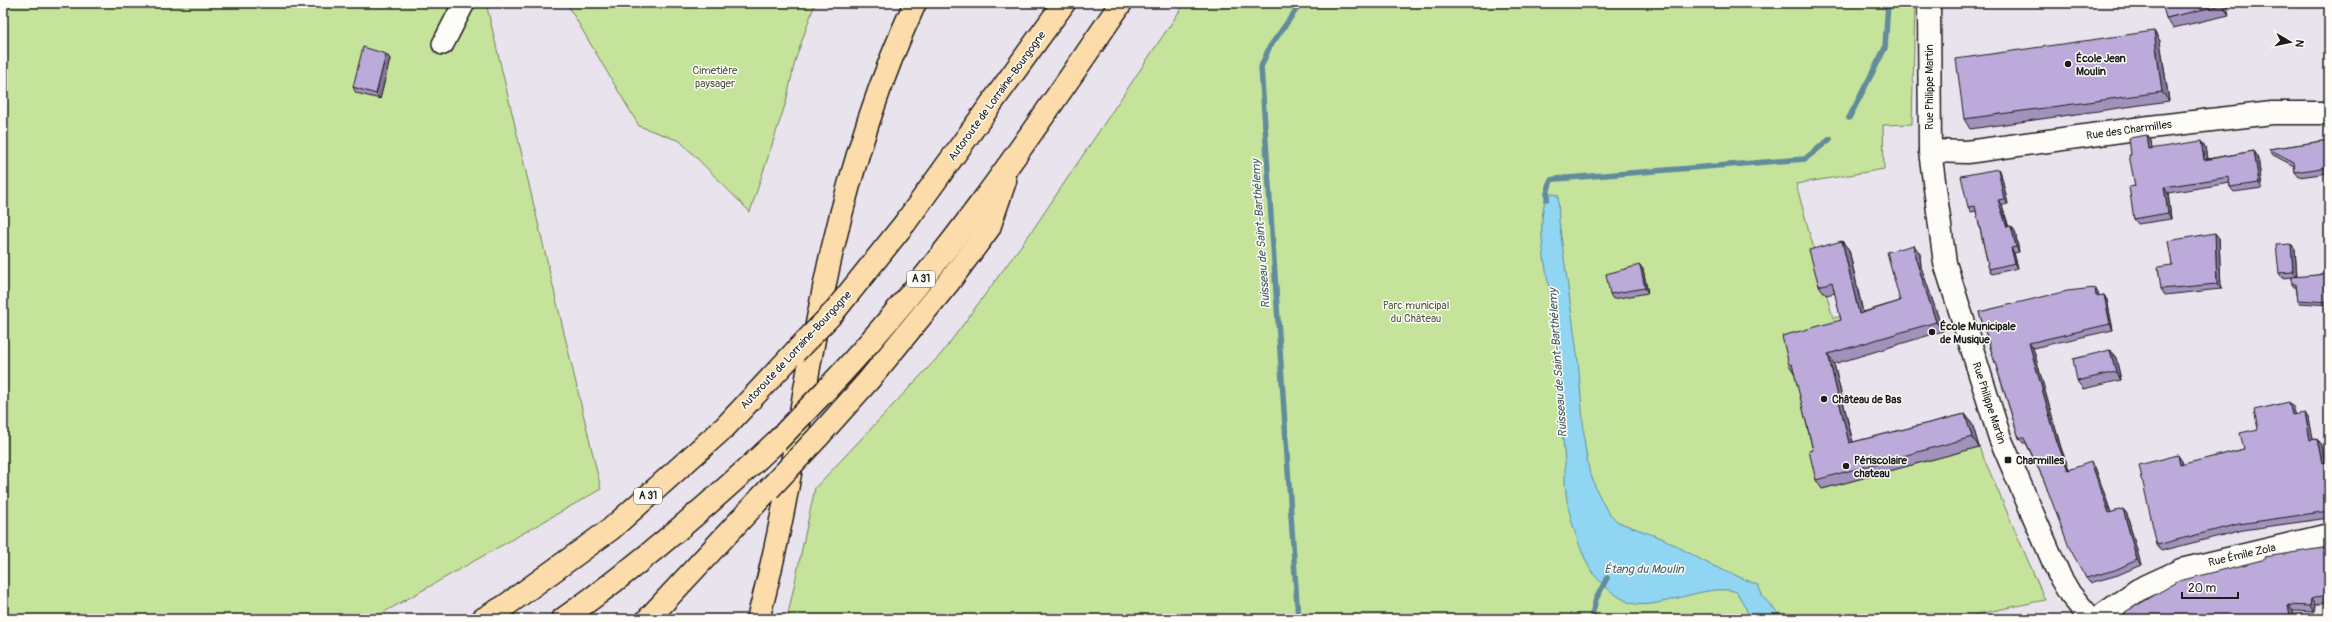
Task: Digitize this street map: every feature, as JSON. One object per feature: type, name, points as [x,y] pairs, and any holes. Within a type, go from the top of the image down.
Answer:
[{"type":"highway","points":[[758,619],[834,245],[855,162],[871,110],[895,47],[916,3]]},
{"type":"highway","name":"Autoroute de Lorraine-Bourgogne","points":[[483,619],[611,529],[726,426],[833,313],[906,223],[1064,3]]},
{"type":"highway","name":"A 31","points":[[563,619],[603,590],[710,504],[777,441],[856,358],[911,292],[1010,165],[1121,3]]},
{"type":"highway","points":[[648,619],[818,437],[939,294],[989,228],[1010,165]]},
{"type":"street","points":[[443,44],[464,3]]},
{"type":"street","name":"Rue Philippe Martin","points":[[1930,3],[1930,151],[1945,264],[2000,438],[2060,578],[2070,594],[2091,619]]},
{"type":"street","name":"Rue des Charmilles","points":[[1930,151],[1967,152],[2150,127],[2272,113],[2329,113]]},
{"type":"street","name":"Rue Émile Zola","points":[[2097,619],[2138,590],[2181,570],[2329,535]]},
{"type":"green space","points":[[3,3],[486,3],[601,489],[372,619],[3,619]]},
{"type":"green space","name":"Cimetière paysager","points":[[815,3],[795,61],[786,102],[750,212],[680,141],[639,126],[567,4]]},
{"type":"green space","name":"Parc municipal du Château","points":[[1185,3],[1915,3],[1912,124],[1883,125],[1884,169],[1796,184],[1833,318],[1844,316],[1795,374],[1822,489],[1979,447],[2045,600],[1973,615],[1974,619],[787,619],[815,488],[942,353],[1034,228]]},
{"type":"water","name":"Étang du Moulin","points":[[1547,193],[1558,195],[1559,221],[1578,360],[1585,446],[1589,470],[1607,511],[1618,522],[1664,539],[1709,564],[1758,585],[1763,597],[1784,619],[1749,619],[1745,607],[1737,592],[1724,590],[1696,593],[1652,604],[1639,605],[1628,602],[1616,595],[1604,586],[1590,569],[1574,529],[1566,494],[1565,456],[1555,333],[1542,239],[1543,208]]},
{"type":"building","points":[[2162,3],[2221,3],[2222,5],[2166,18]]},
{"type":"building","points":[[2154,31],[2162,92],[1964,119],[1956,59]]},
{"type":"building","points":[[363,47],[386,54],[376,94],[353,87]]},
{"type":"building","points":[[2147,135],[2149,149],[2201,141],[2204,160],[2254,151],[2259,183],[2230,187],[2229,177],[2164,187],[2168,213],[2134,219],[2129,187],[2135,186],[2129,155],[2131,155],[2129,138]]},
{"type":"building","points":[[2329,140],[2329,167],[2295,172],[2294,162],[2269,149]]},
{"type":"building","points":[[1998,169],[2004,199],[1998,200],[2007,227],[2011,226],[2016,247],[2011,248],[2015,263],[1989,269],[1975,206],[1968,207],[1961,176]]},
{"type":"building","points":[[2215,233],[2217,284],[2161,289],[2158,267],[2172,265],[2168,241]]},
{"type":"building","name":"Château de Bas","points":[[1842,241],[1859,314],[1900,301],[1887,252],[1914,245],[1915,257],[1936,322],[1828,354],[1849,443],[1965,414],[1972,437],[1816,480],[1809,451],[1813,450],[1792,364],[1789,365],[1782,336],[1841,320],[1832,282],[1819,286],[1809,250]]},
{"type":"building","points":[[2291,244],[2293,272],[2279,273],[2276,245]]},
{"type":"building","points":[[1640,265],[1645,288],[1610,294],[1606,274]]},
{"type":"building","points":[[2329,274],[2329,302],[2298,300],[2296,284],[2292,284],[2292,277]]},
{"type":"building","points":[[2095,288],[2096,296],[2104,295],[2110,324],[2029,343],[2057,442],[2068,470],[2091,462],[2109,513],[2123,509],[2137,560],[2115,570],[2086,578],[2069,547],[2043,478],[2024,438],[2019,438],[1979,312],[2067,291]]},
{"type":"building","points":[[2110,350],[2116,372],[2077,381],[2073,359]]},
{"type":"building","points":[[2289,402],[2292,415],[2305,413],[2310,440],[2317,439],[2322,463],[2329,461],[2329,511],[2239,524],[2157,545],[2139,465],[2178,455],[2180,465],[2244,449],[2240,433],[2258,429],[2254,410]]},
{"type":"building","points":[[2329,547],[2329,594],[2311,599],[2310,606],[2288,605],[2290,615],[2276,619],[2127,619],[2125,612],[2179,581],[2266,559],[2265,557]]},
{"type":"waterway","name":"Ruisseau de Saint-Barthélemy","points":[[1298,619],[1261,67],[1269,48],[1301,3]]},
{"type":"waterway","name":"Ruisseau de Saint-Barthélemy","points":[[1849,118],[1885,48],[1888,3]]},
{"type":"waterway","name":"Ruisseau de Saint-Barthélemy","points":[[1547,199],[1547,193],[1551,180],[1555,179],[1805,159],[1830,139]]},
{"type":"waterway","name":"Ruisseau de Saint-Barthélemy","points":[[1591,619],[1596,599],[1607,578]]},
{"type":"place","name":"École Jean Moulin","points":[[2068,64]]},
{"type":"place","name":"École Municipale de Musique","points":[[1932,332]]},
{"type":"place","name":"Château de Bas","points":[[1824,399]]},
{"type":"place","name":"Charmilles","points":[[2008,460]]},
{"type":"place","name":"Périscolaire chateau","points":[[1846,466]]}]
